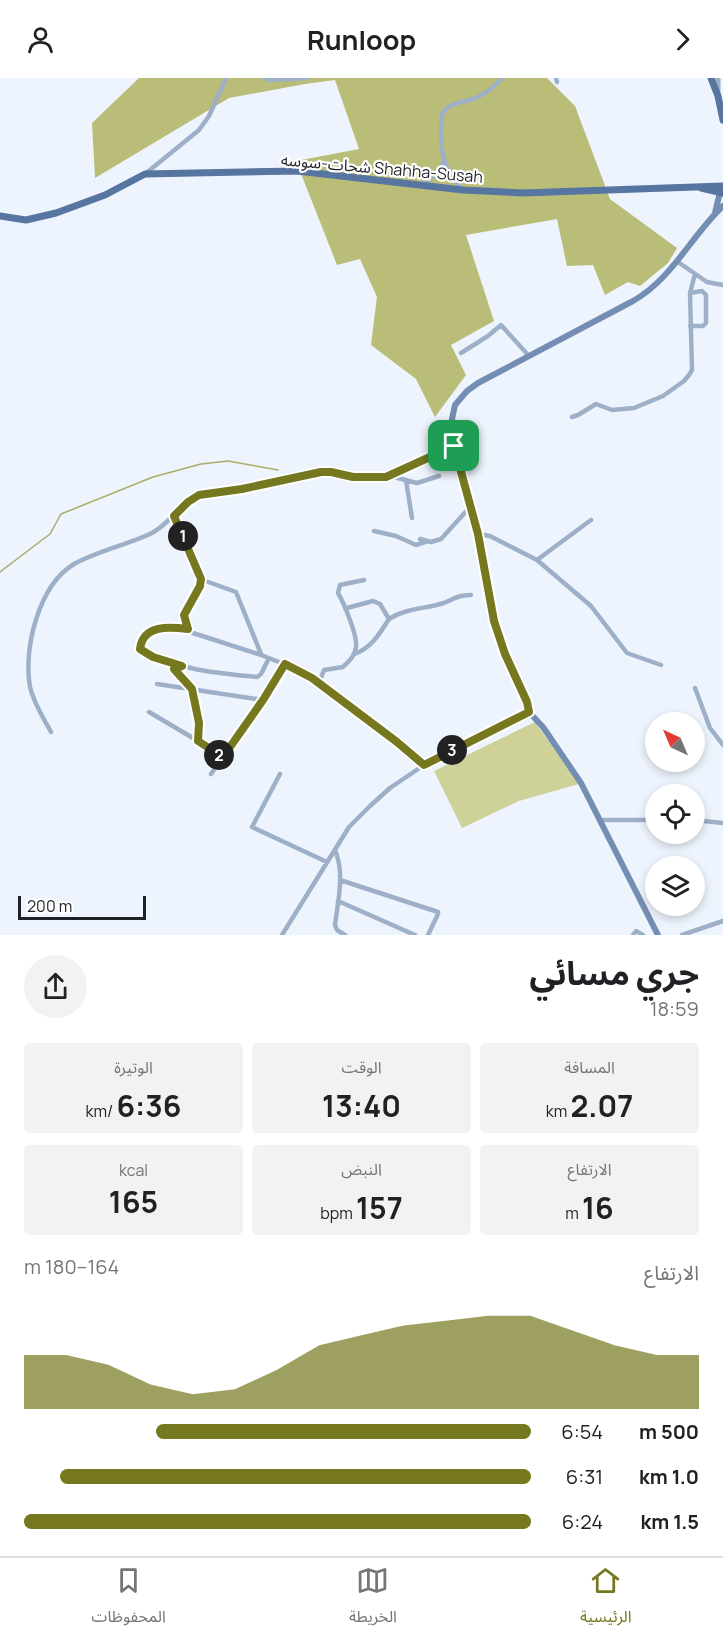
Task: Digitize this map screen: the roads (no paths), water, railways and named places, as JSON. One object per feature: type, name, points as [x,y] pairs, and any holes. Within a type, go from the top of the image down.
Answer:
[{"type":"main road","points":[[711,78],[723,119]]},
{"type":"main road","name":"شحات-سوسه Shahha-Susah","points":[[0,216],[26,220],[56,213],[105,195],[145,174],[297,171],[463,190],[523,193],[722,187]]},
{"type":"main road","points":[[715,214],[722,187]]},
{"type":"main road","points":[[658,935],[581,783],[543,727],[529,712],[527,702],[505,654],[486,584],[478,534],[454,446],[451,432],[452,419],[453,410],[459,400],[478,383],[642,296],[658,284],[723,206]]},
{"type":"street","points":[[145,174],[199,130],[209,116],[226,78]]},
{"type":"street","points":[[264,78],[269,80],[308,78]]},
{"type":"street","points":[[463,190],[451,177],[444,162],[441,123],[444,111],[449,106],[483,94],[502,78]]},
{"type":"street","points":[[718,78],[718,96]]},
{"type":"street","points":[[420,185],[434,176],[444,162]]},
{"type":"street","points":[[678,262],[710,283],[723,285]]},
{"type":"street","points":[[572,417],[578,416],[596,404],[612,410],[634,408],[663,396],[684,381],[692,370],[690,292],[695,274]]},
{"type":"street","points":[[690,292],[705,292],[706,313],[704,325],[690,326]]},
{"type":"street","points":[[461,353],[501,325],[529,356]]},
{"type":"street","points":[[390,476],[454,446]]},
{"type":"street","points":[[51,732],[37,708],[28,672],[34,628],[41,603],[72,566],[156,531],[193,498],[211,492],[242,489],[321,472],[368,478],[390,476],[417,483],[439,476]]},
{"type":"street","points":[[406,480],[408,507],[412,518]]},
{"type":"street","points":[[374,531],[396,536],[416,545],[441,539],[471,506]]},
{"type":"street","points":[[174,516],[201,579],[200,586],[184,615],[188,629],[193,633],[261,654],[307,674],[424,765]]},
{"type":"street","points":[[537,560],[591,520]]},
{"type":"street","points":[[478,534],[490,537],[537,560],[591,606],[627,653],[662,665]]},
{"type":"street","points":[[420,539],[428,542]]},
{"type":"street","points":[[201,579],[237,592],[261,654]]},
{"type":"street","points":[[319,683],[324,670],[343,667],[354,654],[357,645],[347,608],[338,593],[340,585],[364,580]]},
{"type":"street","points":[[354,654],[363,652],[379,635],[389,619],[398,613],[444,603],[455,596],[471,595]]},
{"type":"street","points":[[347,608],[373,601],[380,604],[389,619]]},
{"type":"street","points":[[188,629],[155,630],[142,639],[140,647],[153,657],[182,666],[207,672],[257,677],[269,658]]},
{"type":"street","points":[[211,774],[263,700],[285,664]]},
{"type":"street","points":[[182,666],[174,669],[192,689],[199,723],[198,741]]},
{"type":"street","points":[[157,684],[263,700]]},
{"type":"street","points":[[695,688],[710,728],[723,745]]},
{"type":"street","points":[[149,712],[223,757]]},
{"type":"street","points":[[282,935],[349,827],[370,806],[390,788],[424,765],[529,712]]},
{"type":"street","points":[[280,774],[252,827],[327,862]]},
{"type":"street","points":[[600,820],[645,820]]},
{"type":"street","points":[[705,821],[723,823]]},
{"type":"street","points":[[334,850],[340,862],[336,928],[345,935]]},
{"type":"street","points":[[340,880],[438,912],[428,935]]},
{"type":"street","points":[[338,901],[415,935]]},
{"type":"street","points":[[682,935],[723,921]]},
{"type":"street","points":[[633,935],[636,931],[643,935]]},
{"type":"waterway","points":[[0,572],[50,534],[61,514],[153,477],[201,464],[228,461],[278,470]]}]
